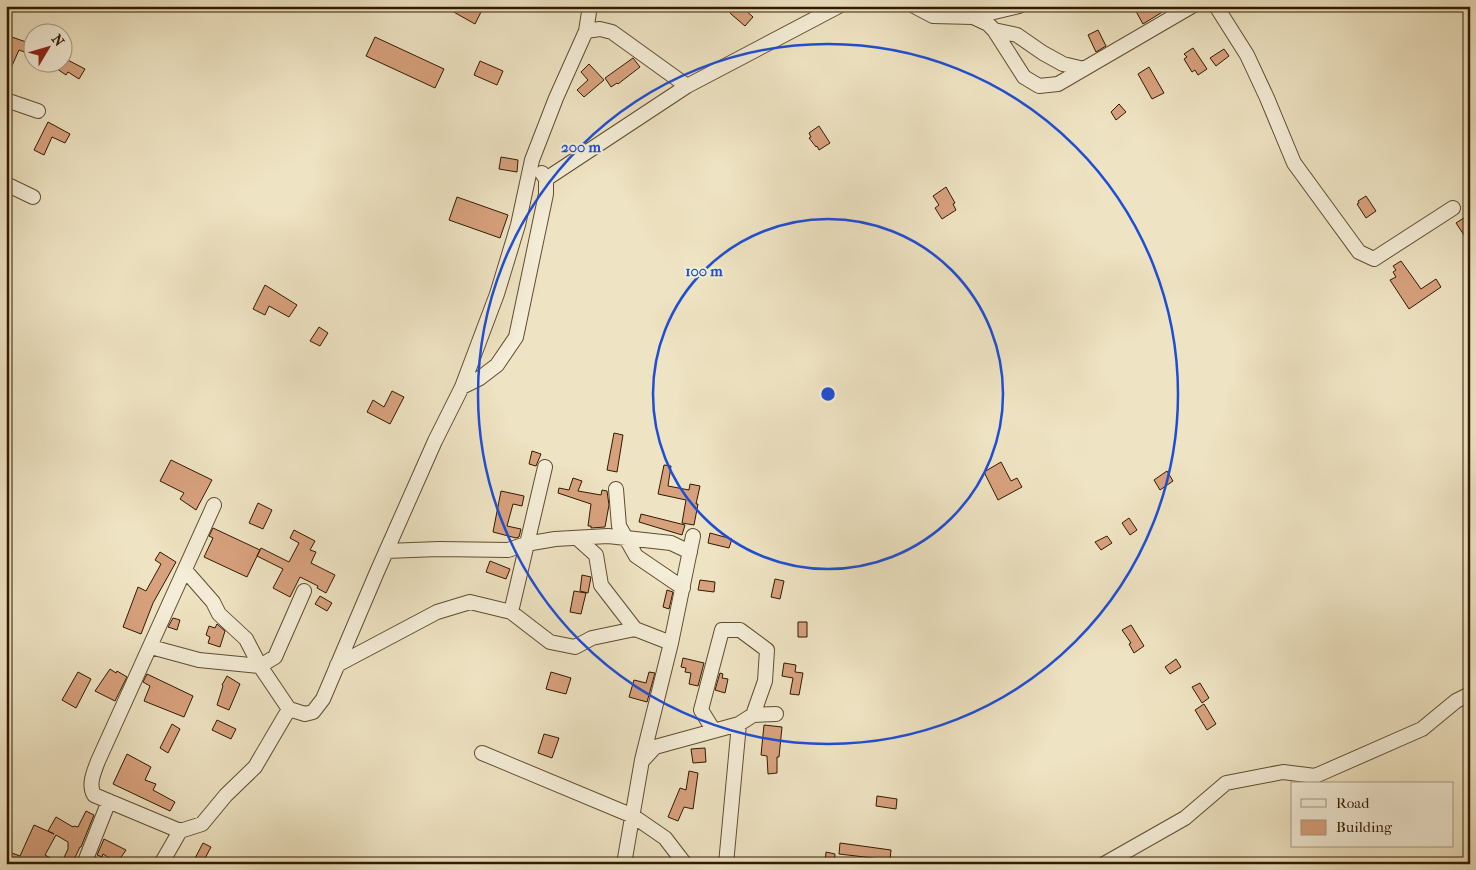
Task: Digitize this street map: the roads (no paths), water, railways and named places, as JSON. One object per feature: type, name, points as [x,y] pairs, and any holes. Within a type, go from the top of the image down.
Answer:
[{"type":"street","points":[[185,570],[213,602],[219,614],[246,638],[260,666],[288,709],[305,714],[313,712],[323,699],[435,441],[462,387],[500,286],[518,225],[532,160],[556,98],[586,31],[590,6]]},
{"type":"street","points":[[546,178],[687,86],[839,6]]},
{"type":"street","points":[[914,6],[934,16],[974,17],[1019,6]]},
{"type":"street","points":[[974,17],[988,24],[994,30],[1024,77],[1039,86],[1058,84],[1192,6]]},
{"type":"street","points":[[1216,6],[1247,55],[1294,163],[1359,252],[1374,259],[1453,208]]},
{"type":"street","points":[[586,31],[600,29],[612,32],[687,86]]},
{"type":"street","points":[[994,30],[1017,35],[1063,64],[1084,69]]},
{"type":"street","points":[[6,100],[38,111]]},
{"type":"street","points":[[462,387],[480,378],[497,365],[516,338],[546,194],[546,178],[532,160]]},
{"type":"street","points":[[6,184],[33,197]]},
{"type":"street","points":[[511,612],[545,468]]},
{"type":"street","points":[[616,489],[619,526],[636,556],[682,588]]},
{"type":"street","points":[[214,504],[98,761],[92,778],[91,790],[94,795],[180,831],[202,824],[226,795],[255,767],[288,709]]},
{"type":"street","points":[[386,552],[440,549],[508,550],[526,544],[577,538],[625,537],[671,543],[693,536],[671,643],[642,760],[624,864]]},
{"type":"street","points":[[577,538],[596,555],[601,585],[635,629],[671,643]]},
{"type":"street","points":[[151,647],[199,660],[260,666],[275,656],[304,591]]},
{"type":"street","points":[[337,665],[437,612],[470,602],[511,612],[550,642],[575,647],[592,638],[635,629]]},
{"type":"street","points":[[714,731],[701,710],[722,630],[740,630],[767,650],[765,681],[753,716]]},
{"type":"street","points":[[1104,864],[1184,818],[1226,783],[1283,772],[1315,776],[1422,729],[1456,701],[1470,694]]},
{"type":"street","points":[[642,760],[655,747],[739,724],[753,716],[776,714]]},
{"type":"street","points":[[726,864],[739,724]]},
{"type":"street","points":[[482,753],[633,816],[665,838],[685,864]]},
{"type":"street","points":[[84,864],[109,801]]},
{"type":"street","points":[[161,864],[180,831]]}]
